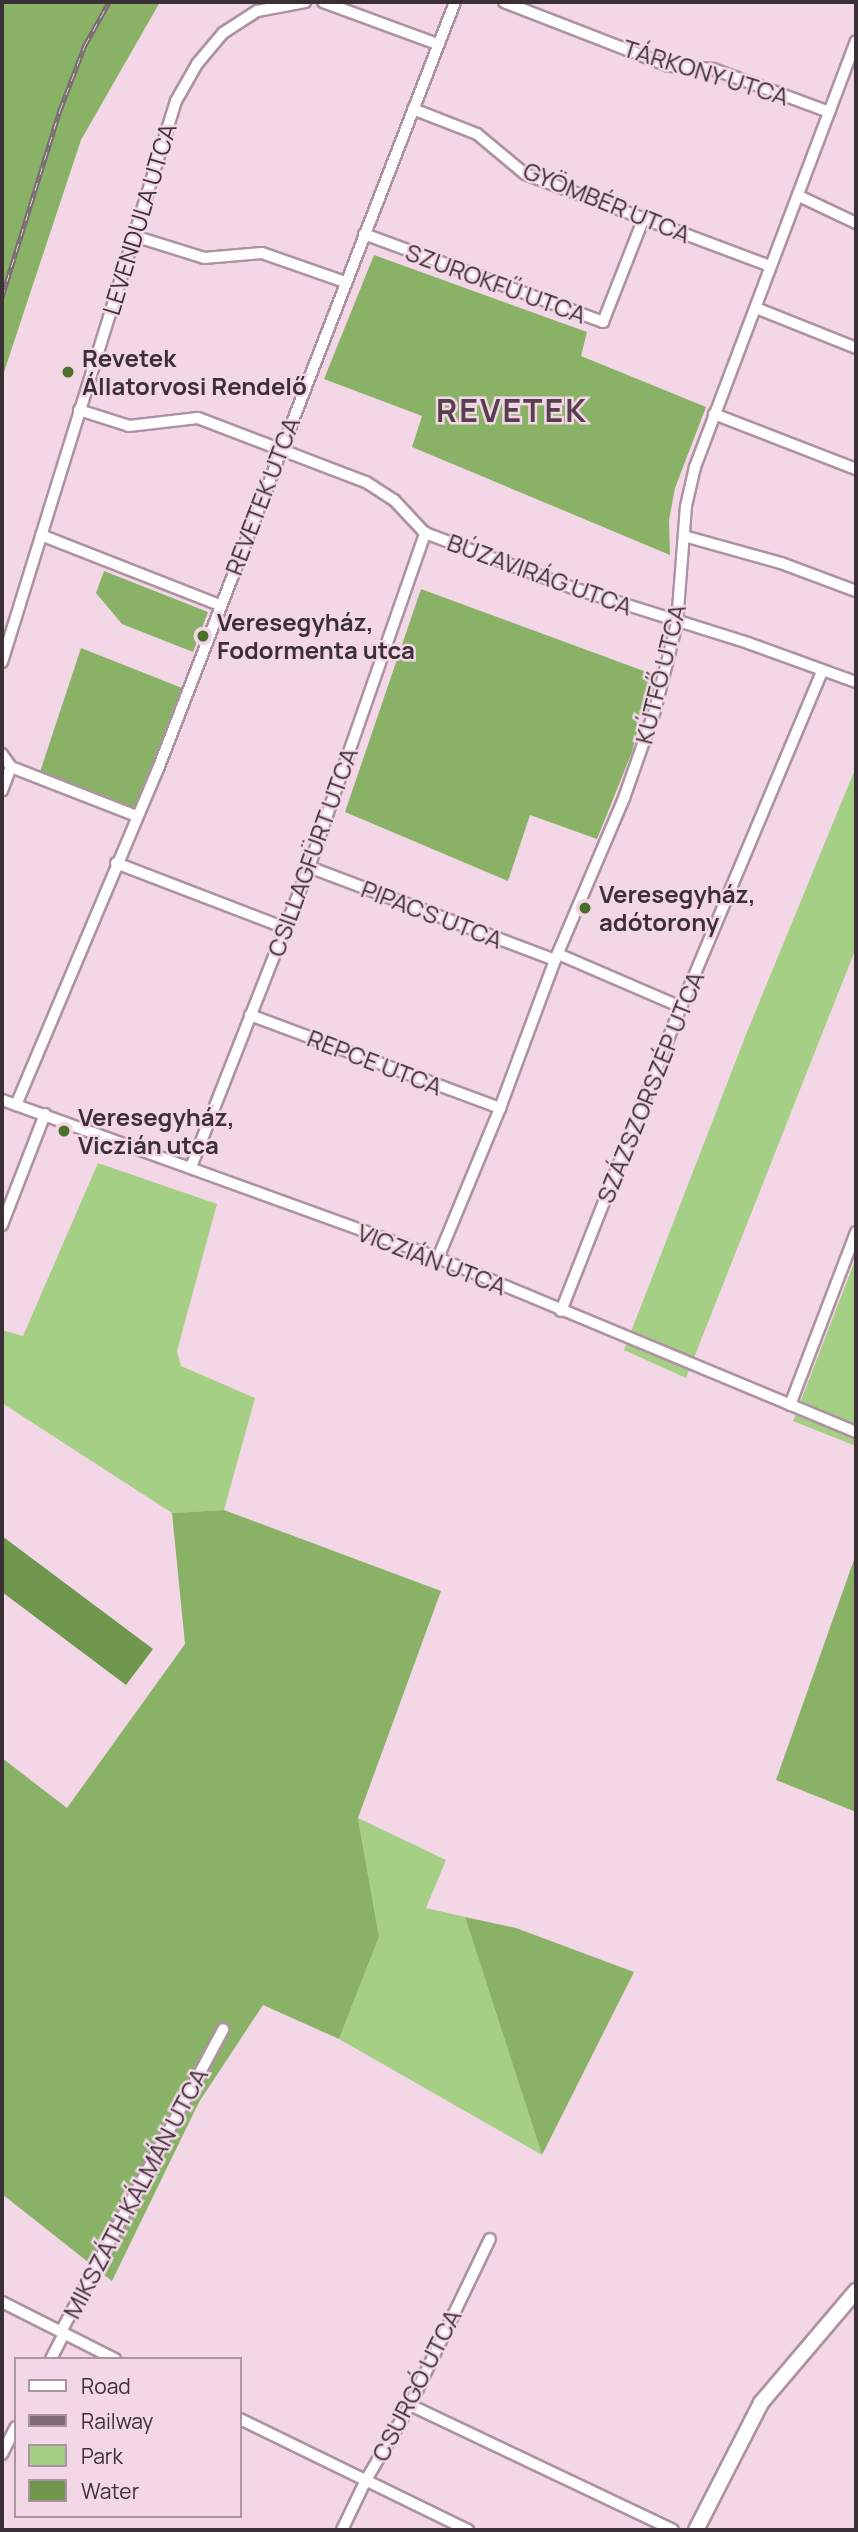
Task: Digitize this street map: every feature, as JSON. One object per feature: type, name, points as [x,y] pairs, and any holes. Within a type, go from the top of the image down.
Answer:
[{"type":"main road","points":[[696,2530],[761,2403],[856,2291]]},
{"type":"street","name":"LEVENDULA UTCA","points":[[2,662],[176,101],[197,64],[223,33],[257,11],[305,2]]},
{"type":"street","points":[[323,2],[437,44]]},
{"type":"street","name":"REVETEK UTCA","points":[[16,1105],[137,816],[455,2]]},
{"type":"street","name":"TÁRKONY UTCA","points":[[504,2],[668,66],[713,69],[829,112]]},
{"type":"street","name":"KÚTFŐ UTCA","points":[[438,1258],[556,957],[628,786],[655,710],[677,623],[686,506],[695,467],[856,41]]},
{"type":"street","name":"GYÖMBÉR UTCA","points":[[413,109],[477,134],[525,174],[770,266]]},
{"type":"street","points":[[799,196],[856,223]]},
{"type":"street","name":"SZUROKFŰ UTCA","points":[[364,234],[603,322],[643,220]]},
{"type":"street","points":[[134,236],[204,258],[262,253],[345,282]]},
{"type":"street","points":[[756,308],[856,348]]},
{"type":"street","name":"BÚZAVIRÁG UTCA","points":[[79,410],[129,426],[198,418],[366,482],[394,500],[425,533],[677,623],[748,643],[856,682]]},
{"type":"street","points":[[714,414],[856,469]]},
{"type":"street","name":"CSILLAGFÜRT UTCA","points":[[191,1167],[309,867],[425,533]]},
{"type":"street","points":[[41,535],[220,604]]},
{"type":"street","points":[[684,536],[781,563],[856,591]]},
{"type":"street","name":"SZÁZSZORSZÉP UTCA","points":[[561,1311],[681,1007],[822,671]]},
{"type":"street","points":[[2,754],[10,767],[137,816]]},
{"type":"street","points":[[2,790],[10,767]]},
{"type":"street","points":[[116,863],[285,928]]},
{"type":"street","name":"PIPACS UTCA","points":[[309,867],[556,957],[681,1007]]},
{"type":"street","name":"REPCE UTCA","points":[[250,1015],[499,1108]]},
{"type":"street","name":"VICZIÁN UTCA","points":[[2,1100],[438,1258],[856,1432]]},
{"type":"street","points":[[2,1225],[45,1114]]},
{"type":"street","points":[[790,1405],[856,1232]]},
{"type":"street","name":"MIKSZÁTH KÁLMÁN UTCA","points":[[52,2357],[62,2333],[223,2029]]},
{"type":"street","name":"CSURGÓ UTCA","points":[[342,2530],[366,2480],[410,2405],[490,2239]]},
{"type":"street","points":[[2,2302],[111,2357]]},
{"type":"street","points":[[410,2405],[673,2530]]},
{"type":"street","points":[[242,2420],[468,2530]]},
{"type":"street","points":[[2,2454],[14,2431]]},
{"type":"green space","points":[[856,767],[856,948],[686,1378],[624,1350],[747,1032]]},
{"type":"green space","points":[[98,1163],[217,1204],[177,1351],[181,1366],[255,1398],[224,1510],[172,1513],[2,1403],[2,1330],[23,1336]]},
{"type":"green space","points":[[856,1258],[856,1446],[793,1421]]},
{"type":"green space","points":[[358,1818],[446,1860],[426,1908],[465,1917],[542,2155],[339,2039],[379,1937]]},
{"type":"shaded area","points":[[2,2],[160,2],[81,140],[2,378]]},
{"type":"shaded area","points":[[374,255],[587,332],[581,356],[706,407],[675,488],[669,520],[670,555],[412,447],[422,416],[324,379]]},
{"type":"shaded area","points":[[104,571],[208,612],[193,652],[122,624],[96,593]]},
{"type":"shaded area","points":[[421,589],[652,674],[632,752],[597,839],[530,815],[508,881],[345,812]]},
{"type":"shaded area","points":[[81,648],[182,688],[156,766],[134,810],[40,772]]},
{"type":"shaded area","points":[[224,1510],[441,1591],[358,1818],[379,1937],[339,2039],[263,2005],[199,2102],[112,2281],[2,2194],[2,1758],[67,1808],[185,1644],[172,1513]]},
{"type":"shaded area","points":[[856,1554],[856,1812],[776,1780]]},
{"type":"shaded area","points":[[465,1917],[516,1928],[634,1972],[542,2155]]},
{"type":"water","points":[[2,1536],[153,1649],[126,1685],[2,1592]]},
{"type":"railway","points":[[2,297],[60,110],[85,45],[109,2]]},
{"type":"place","name":"Revetek Állatorvosi Rendelő","points":[[68,372]]},
{"type":"place","name":"Veresegyház, Fodormenta utca","points":[[203,636]]},
{"type":"place","name":"Veresegyház, adótorony","points":[[585,908]]},
{"type":"place","name":"Veresegyház, Viczián utca","points":[[64,1131]]},
{"type":"district","name":"REVETEK","points":[[512,410]]}]
